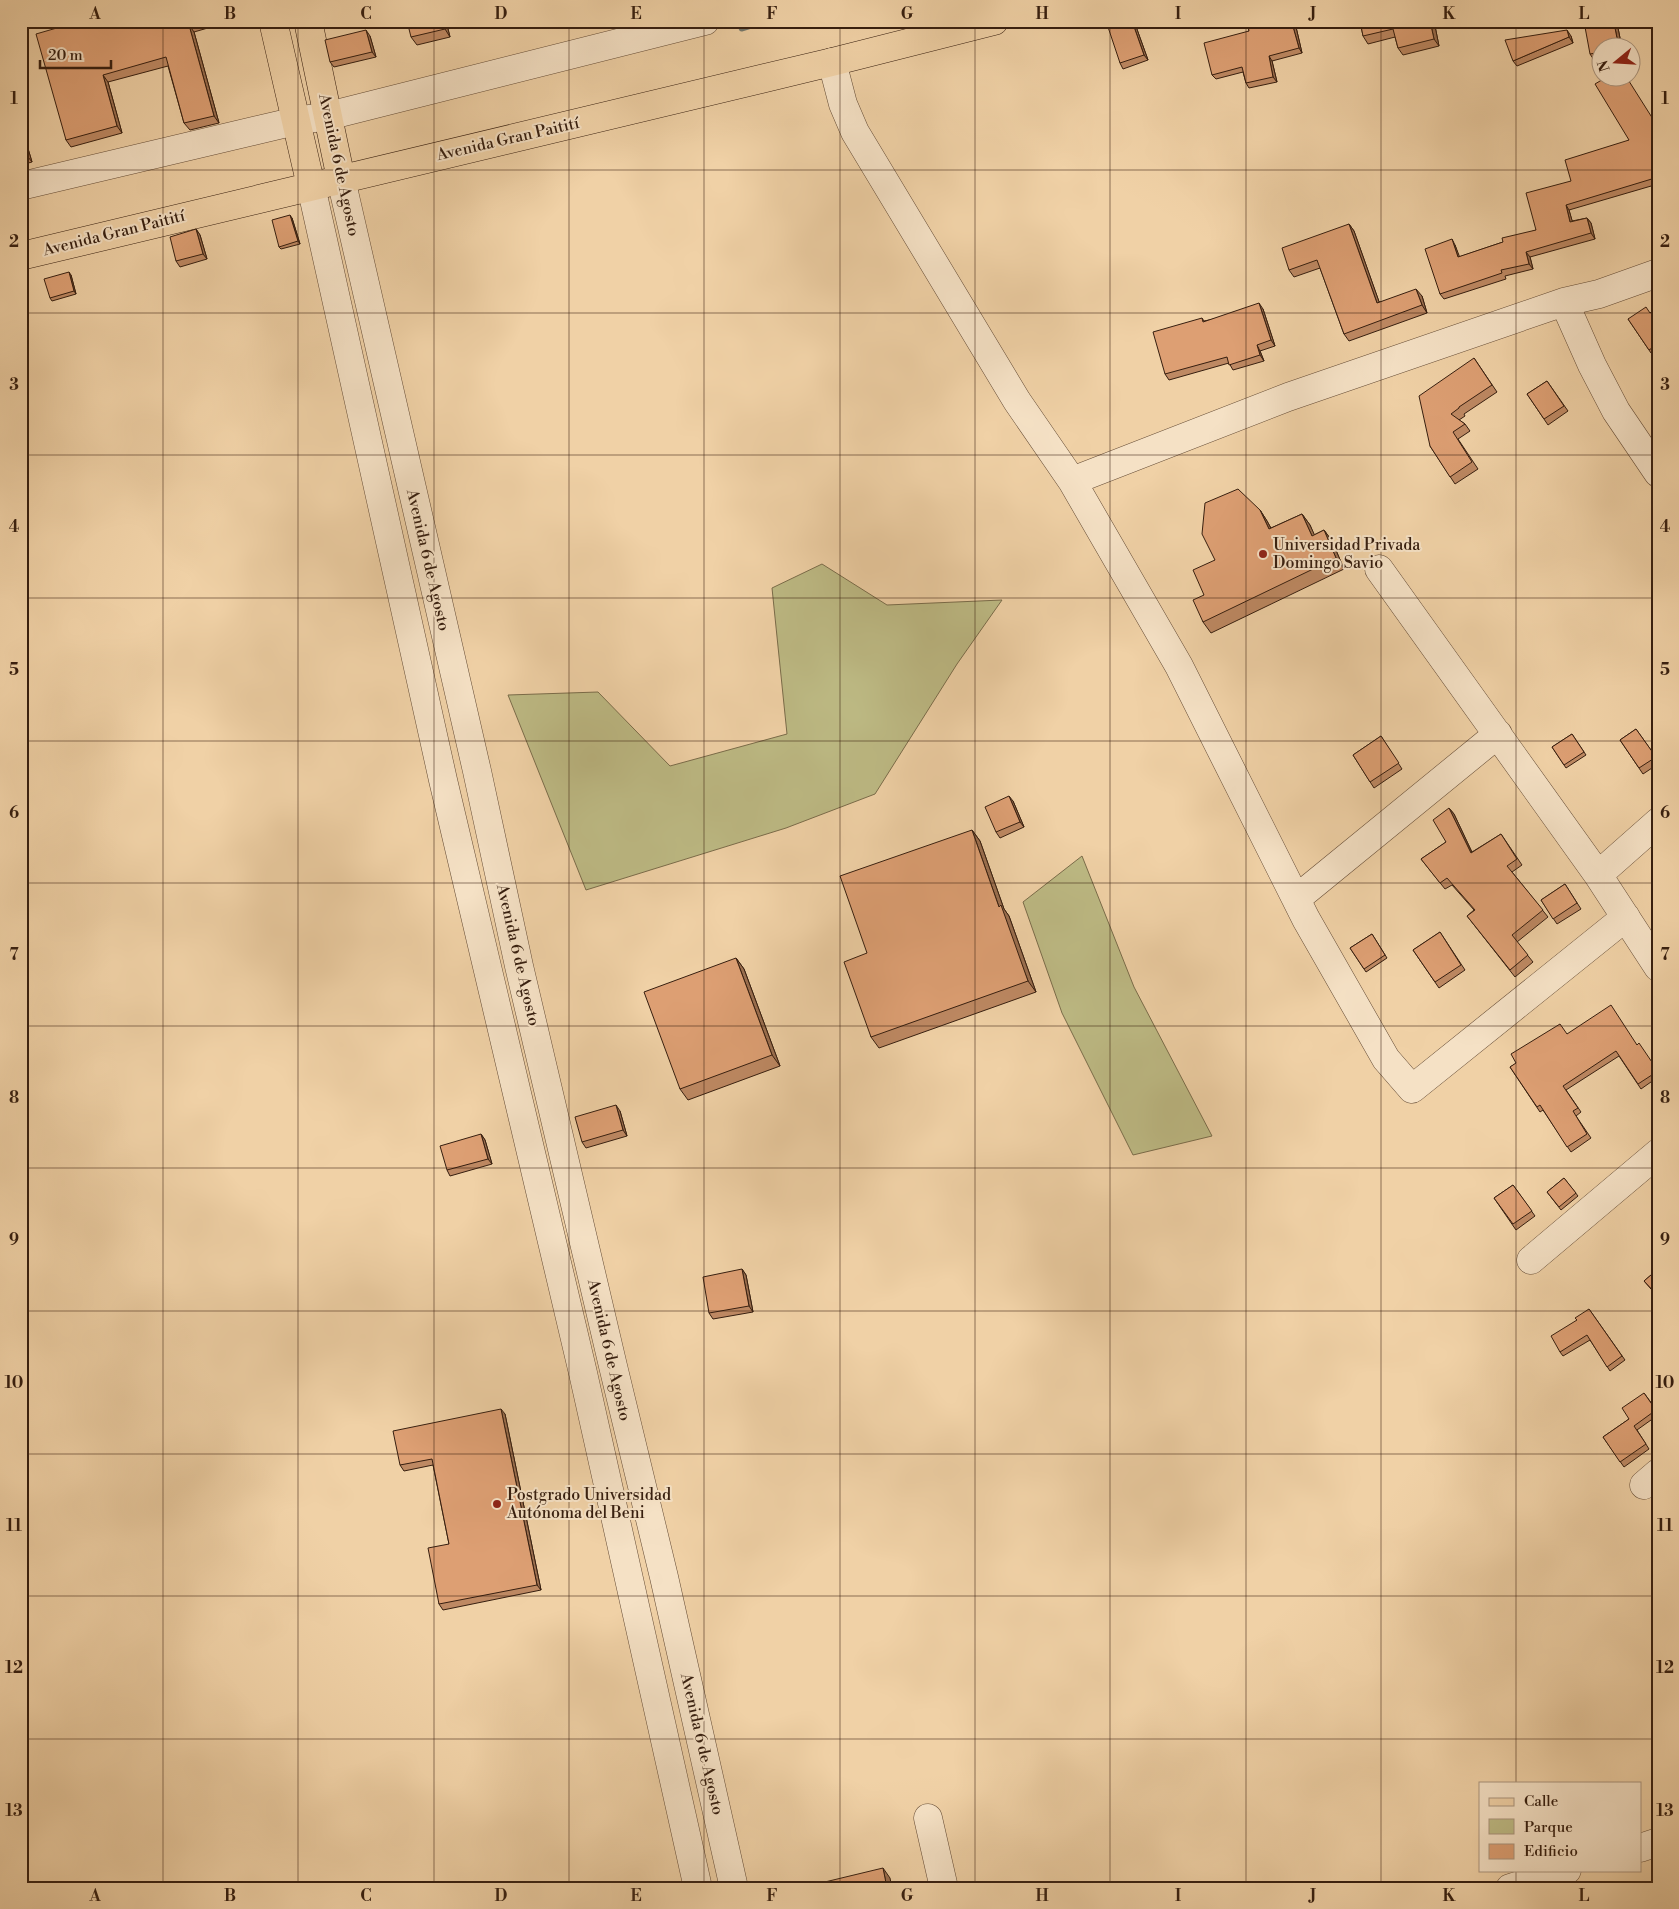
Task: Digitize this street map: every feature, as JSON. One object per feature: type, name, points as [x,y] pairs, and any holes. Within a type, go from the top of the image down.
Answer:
[{"type":"main road","name":"Avenida 6 de Agosto","points":[[273,21],[311,186]]},
{"type":"main road","name":"Avenida 6 de Agosto","points":[[308,21],[341,179]]},
{"type":"main road","name":"Avenida Gran Paitití","points":[[21,256],[832,62],[994,21]]},
{"type":"street","points":[[21,186],[296,121],[328,116],[705,21]]},
{"type":"street","points":[[832,62],[843,104],[855,132],[1017,401],[1072,481],[1179,666],[1306,919],[1386,1059],[1412,1089],[1626,917]]},
{"type":"street","name":"Avenida 6 de Agosto","points":[[341,179],[612,1366],[664,1577],[734,1888]]},
{"type":"street","name":"Avenida 6 de Agosto","points":[[311,186],[443,780],[583,1373],[698,1888]]},
{"type":"street","points":[[1072,481],[1288,397],[1564,302],[1599,294],[1658,273]]},
{"type":"street","points":[[1564,302],[1592,365],[1616,411],[1658,473]]},
{"type":"street","points":[[374,471],[406,465]]},
{"type":"street","points":[[1379,569],[1598,874],[1658,967]]},
{"type":"street","points":[[1296,899],[1498,734]]},
{"type":"street","points":[[1598,874],[1658,822]]},
{"type":"street","points":[[532,1155],[562,1148]]},
{"type":"street","points":[[1531,1260],[1658,1153]]},
{"type":"street","points":[[583,1373],[612,1366]]},
{"type":"street","points":[[928,1818],[944,1888]]},
{"type":"street","points":[[1642,1847],[1658,1842]]},
{"type":"street","points":[[1510,1888],[1561,1872]]},
{"type":"green space","points":[[822,564],[887,605],[1002,600],[957,664],[875,794],[786,828],[586,890],[508,695],[598,692],[670,766],[787,734],[772,588]]},
{"type":"green space","points":[[1082,856],[1134,987],[1212,1136],[1133,1155],[1062,1013],[1023,902]]},
{"type":"building","points":[[81,21],[201,21],[189,25],[214,116],[184,123],[166,57],[103,75],[117,126],[66,140],[36,34]]},
{"type":"building","points":[[407,21],[443,21],[445,29],[411,37]]},
{"type":"building","points":[[1106,21],[1132,21],[1144,55],[1120,63]]},
{"type":"building","points":[[1247,21],[1280,21],[1281,25],[1292,23],[1299,48],[1269,56],[1273,77],[1246,83],[1242,67],[1212,75],[1204,43],[1249,31]]},
{"type":"building","points":[[1360,21],[1430,21],[1434,39],[1398,48],[1393,29],[1363,36]]},
{"type":"building","points":[[1614,23],[1617,38],[1592,38],[1592,54],[1590,54],[1585,27]]},
{"type":"building","points":[[366,30],[372,52],[330,62],[325,40]]},
{"type":"building","points":[[1567,30],[1569,37],[1513,61],[1505,40]]},
{"type":"building","points":[[1597,88],[1633,88],[1658,127],[1658,183],[1655,178],[1566,205],[1570,222],[1587,218],[1591,233],[1526,252],[1529,264],[1501,270],[1502,273],[1440,294],[1425,249],[1452,239],[1458,257],[1503,242],[1502,238],[1536,230],[1526,193],[1571,181],[1565,160],[1629,140]]},
{"type":"building","points":[[21,134],[28,157],[21,158]]},
{"type":"building","points":[[290,215],[298,241],[279,247],[272,220]]},
{"type":"building","points":[[1349,224],[1377,303],[1416,289],[1422,305],[1344,334],[1317,260],[1289,270],[1282,248]]},
{"type":"building","points":[[196,229],[203,254],[176,261],[170,237]]},
{"type":"building","points":[[69,272],[74,291],[50,298],[44,279]]},
{"type":"building","points":[[1259,303],[1271,340],[1257,345],[1260,355],[1229,365],[1227,357],[1165,374],[1153,332],[1202,318],[1203,322]]},
{"type":"building","points":[[1646,307],[1650,313],[1658,308],[1658,344],[1649,350],[1628,319]]},
{"type":"building","points":[[1474,358],[1492,385],[1451,414],[1465,424],[1453,432],[1472,462],[1450,477],[1430,446],[1419,396]]},
{"type":"building","points":[[1547,381],[1564,406],[1544,419],[1527,394]]},
{"type":"building","points":[[1238,489],[1260,510],[1269,529],[1302,514],[1312,536],[1324,530],[1336,558],[1203,622],[1193,600],[1204,595],[1193,570],[1215,560],[1202,534],[1205,503]]},
{"type":"building","points":[[1636,729],[1656,757],[1639,768],[1620,740]]},
{"type":"building","points":[[1572,734],[1584,752],[1564,765],[1552,747]]},
{"type":"building","points":[[1381,736],[1399,763],[1370,782],[1353,755]]},
{"type":"building","points":[[1009,796],[1020,822],[996,832],[985,807]]},
{"type":"building","points":[[1449,808],[1471,853],[1501,834],[1517,859],[1507,866],[1543,910],[1512,935],[1528,955],[1510,970],[1467,916],[1475,910],[1447,878],[1440,883],[1421,859],[1446,842],[1433,820]]},
{"type":"building","points":[[972,830],[1028,981],[871,1037],[844,962],[867,953],[840,876]]},
{"type":"building","points":[[1565,884],[1577,903],[1553,919],[1541,900]]},
{"type":"building","points":[[1658,884],[1658,898],[1652,888]]},
{"type":"building","points":[[1440,932],[1461,965],[1435,982],[1413,950]]},
{"type":"building","points":[[1372,934],[1385,955],[1364,969],[1350,948]]},
{"type":"building","points":[[736,958],[772,1055],[680,1089],[644,992]]},
{"type":"building","points":[[1611,1005],[1637,1045],[1639,1043],[1658,1071],[1638,1084],[1616,1051],[1563,1086],[1578,1108],[1573,1111],[1587,1134],[1567,1147],[1540,1105],[1537,1107],[1510,1067],[1516,1063],[1511,1054],[1560,1024],[1567,1034]]},
{"type":"building","points":[[616,1105],[623,1130],[582,1142],[575,1117]]},
{"type":"building","points":[[481,1134],[488,1159],[447,1170],[440,1146]]},
{"type":"building","points":[[1564,1178],[1576,1193],[1559,1207],[1547,1192]]},
{"type":"building","points":[[1513,1185],[1532,1211],[1513,1224],[1494,1198]]},
{"type":"building","points":[[742,1269],[749,1306],[709,1313],[703,1277]]},
{"type":"building","points":[[1658,1269],[1658,1296],[1644,1281]]},
{"type":"building","points":[[1589,1309],[1622,1356],[1607,1367],[1587,1335],[1560,1352],[1551,1336],[1577,1320],[1575,1318]]},
{"type":"building","points":[[1644,1393],[1656,1410],[1634,1426],[1646,1444],[1620,1462],[1603,1437],[1629,1419],[1622,1408]]},
{"type":"building","points":[[501,1409],[537,1585],[439,1604],[428,1548],[449,1544],[432,1459],[400,1465],[393,1431]]},
{"type":"building","points":[[883,1868],[887,1888],[804,1888],[804,1887]]},
{"type":"waterway","points":[[742,28],[764,21]]},
{"type":"place","name":"Universidad Privada Domingo Savio","points":[[1263,554]]},
{"type":"place","name":"Postgrado Universidad Autónoma del Beni","points":[[497,1504]]}]
